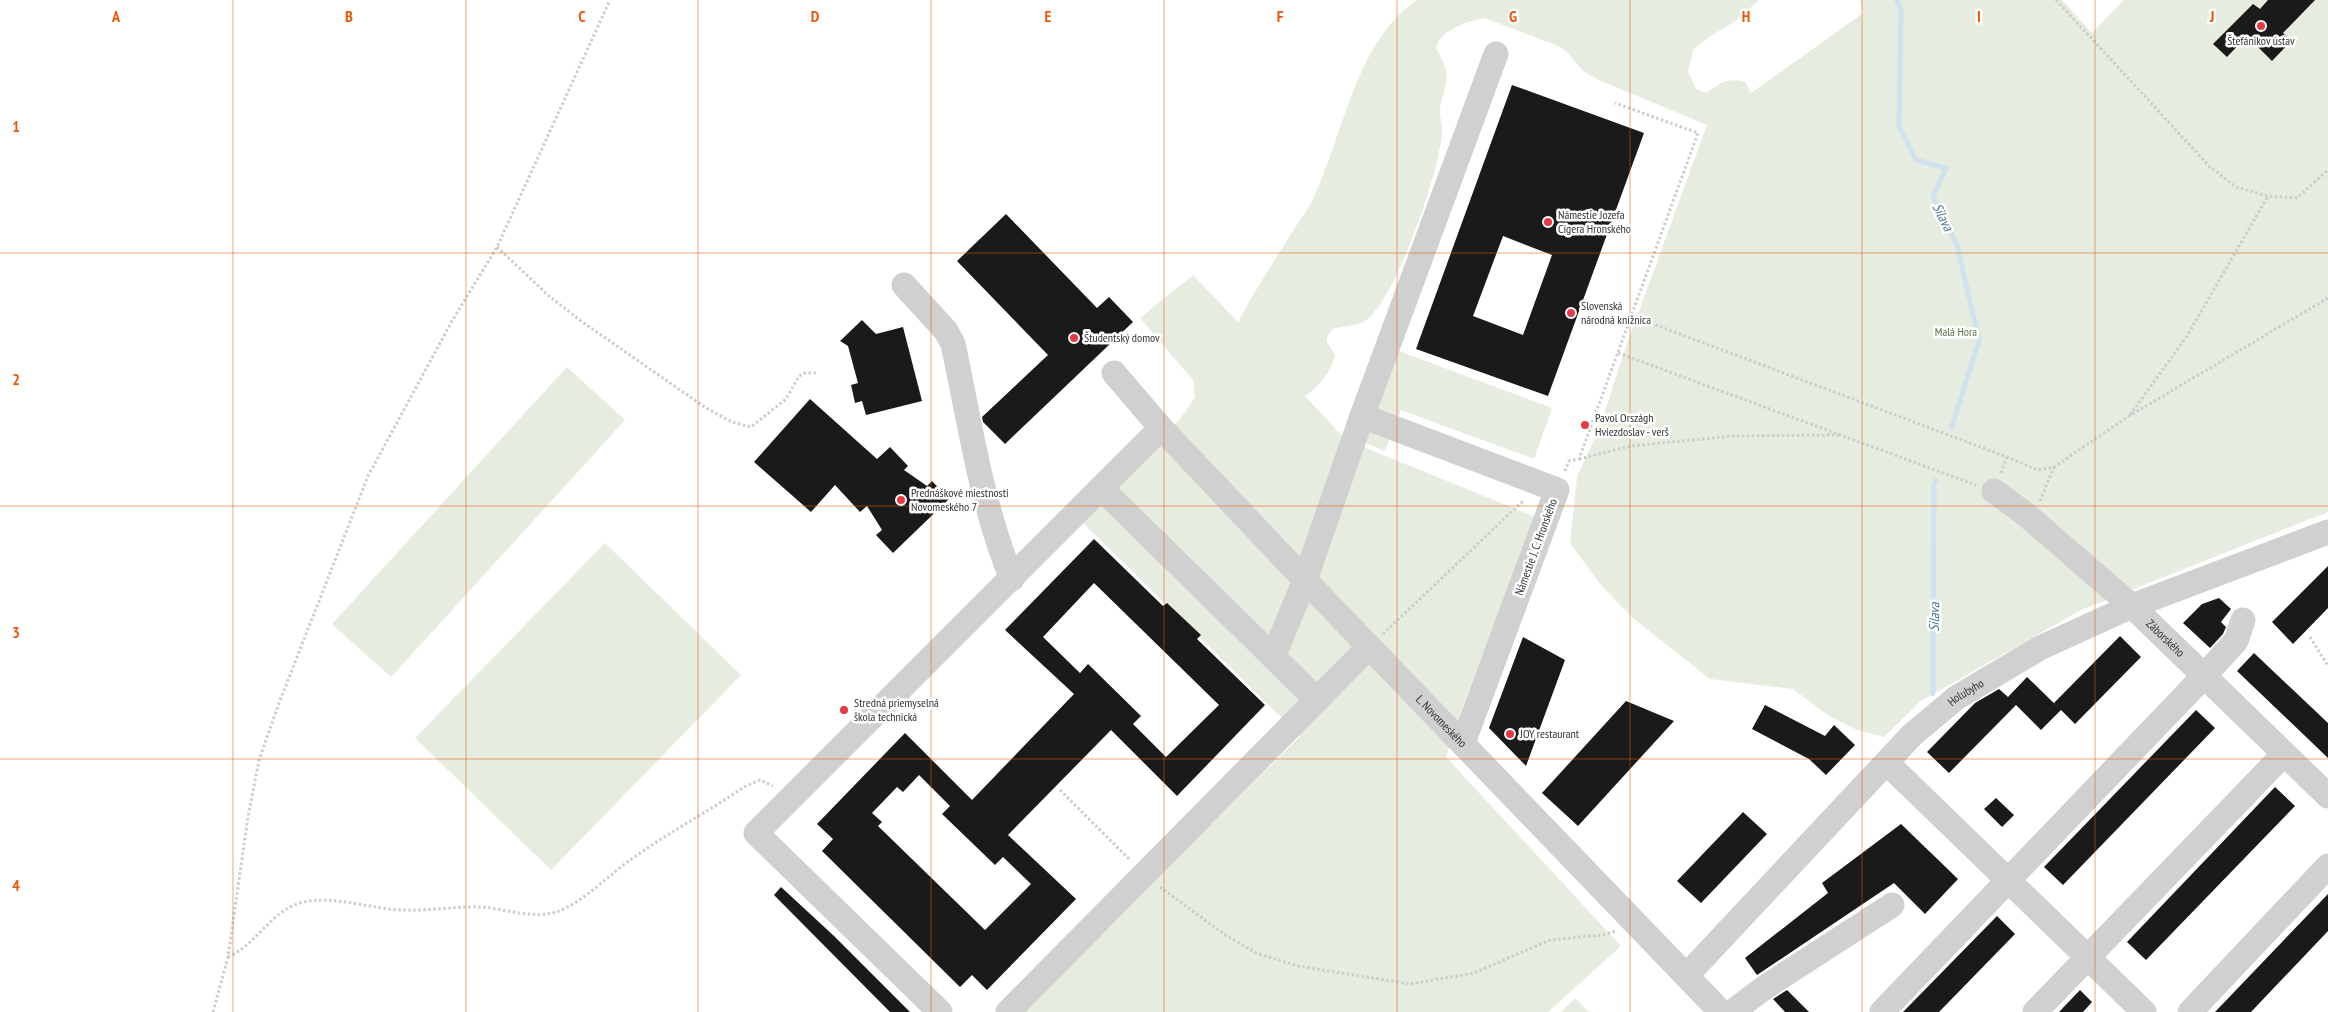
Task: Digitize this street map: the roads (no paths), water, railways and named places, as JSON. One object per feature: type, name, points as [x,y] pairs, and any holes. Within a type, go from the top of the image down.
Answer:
[{"type":"street","points":[[1273,657],[1305,580],[1362,416],[1496,54]]},
{"type":"street","points":[[904,285],[946,331],[953,344],[982,488],[996,542],[1012,579]]},
{"type":"street","name":"L. Novomeského","points":[[1114,373],[1161,428],[1305,580],[1721,1012]]},
{"type":"street","name":"Námestie J. C. Hronského","points":[[1362,416],[1557,490],[1464,743]]},
{"type":"street","points":[[940,1012],[756,833],[1161,428]]},
{"type":"street","points":[[1101,488],[1317,700]]},
{"type":"street","name":"Záborského","points":[[1994,491],[2132,606],[2328,796]]},
{"type":"street","name":"Holubyho","points":[[1686,976],[1930,718],[1956,698],[2040,648],[2132,606],[2328,532]]},
{"type":"street","points":[[1882,1012],[2204,676],[2236,641],[2244,620]]},
{"type":"street","points":[[1008,1012],[1369,646]]},
{"type":"street","points":[[2035,1012],[2284,754]]},
{"type":"street","points":[[1887,763],[2144,1012]]},
{"type":"street","points":[[2190,1012],[2328,866]]},
{"type":"street","points":[[1732,1012],[1764,988],[1892,905]]},
{"type":"waterway","name":"Silava","points":[[1897,0],[1901,11],[1899,126],[1916,160],[1946,168],[1933,197],[1957,245],[1979,340],[1952,427]]},
{"type":"waterway","name":"Silava","points":[[1933,694],[1934,486],[1936,480]]},
{"type":"place","name":"Štefánikov ústav","points":[[2261,26]]},
{"type":"place","name":"Námestie Jozefa Cígera Hronského","points":[[1548,222]]},
{"type":"place","name":"Slovenská národná knižnica","points":[[1571,313]]},
{"type":"place","name":"Študentský domov","points":[[1074,338]]},
{"type":"place","name":"Pavol Országh Hviezdoslav - verš","points":[[1585,425]]},
{"type":"place","name":"Prednáškové miestnosti Novomeského 7","points":[[901,500]]},
{"type":"place","name":"Stredná priemyselná škola technická","points":[[844,710]]},
{"type":"place","name":"JOY restaurant","points":[[1510,734]]},
{"type":"park label","name":"Malá Hora","points":[[1956,332]]}]
